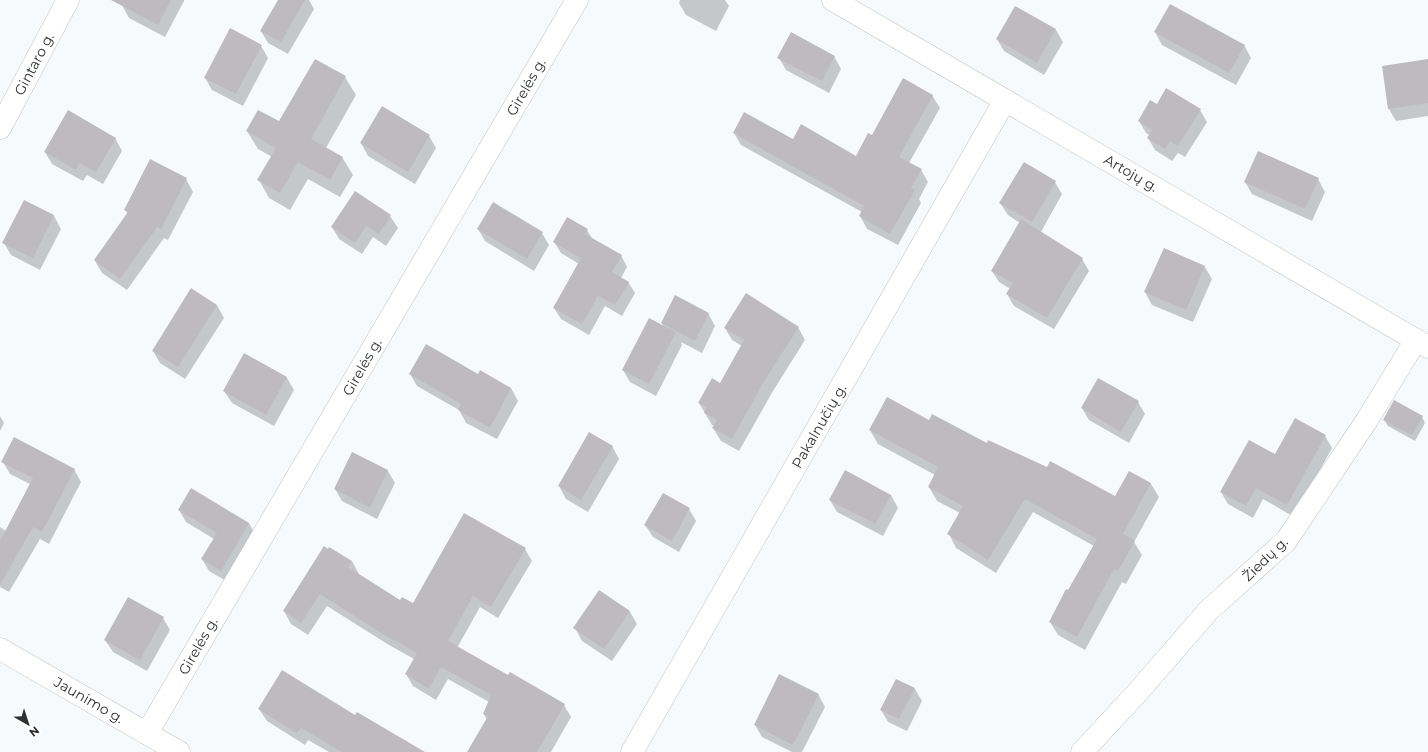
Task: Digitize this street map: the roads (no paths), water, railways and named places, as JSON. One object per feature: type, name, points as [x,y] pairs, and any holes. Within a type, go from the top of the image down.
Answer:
[{"type":"street","name":"Gintaro g.","points":[[0,128],[68,0]]},
{"type":"street","name":"Girelės g.","points":[[147,733],[577,0]]},
{"type":"street","name":"Artojų g.","points":[[833,0],[1422,344]]},
{"type":"street","name":"Pakalnučių g.","points":[[632,752],[1005,100]]},
{"type":"street","name":"Žiedų g.","points":[[1082,752],[1136,694],[1210,610],[1286,541],[1367,420],[1422,344]]},
{"type":"street","name":"Jaunimo g.","points":[[0,649],[179,752]]}]
